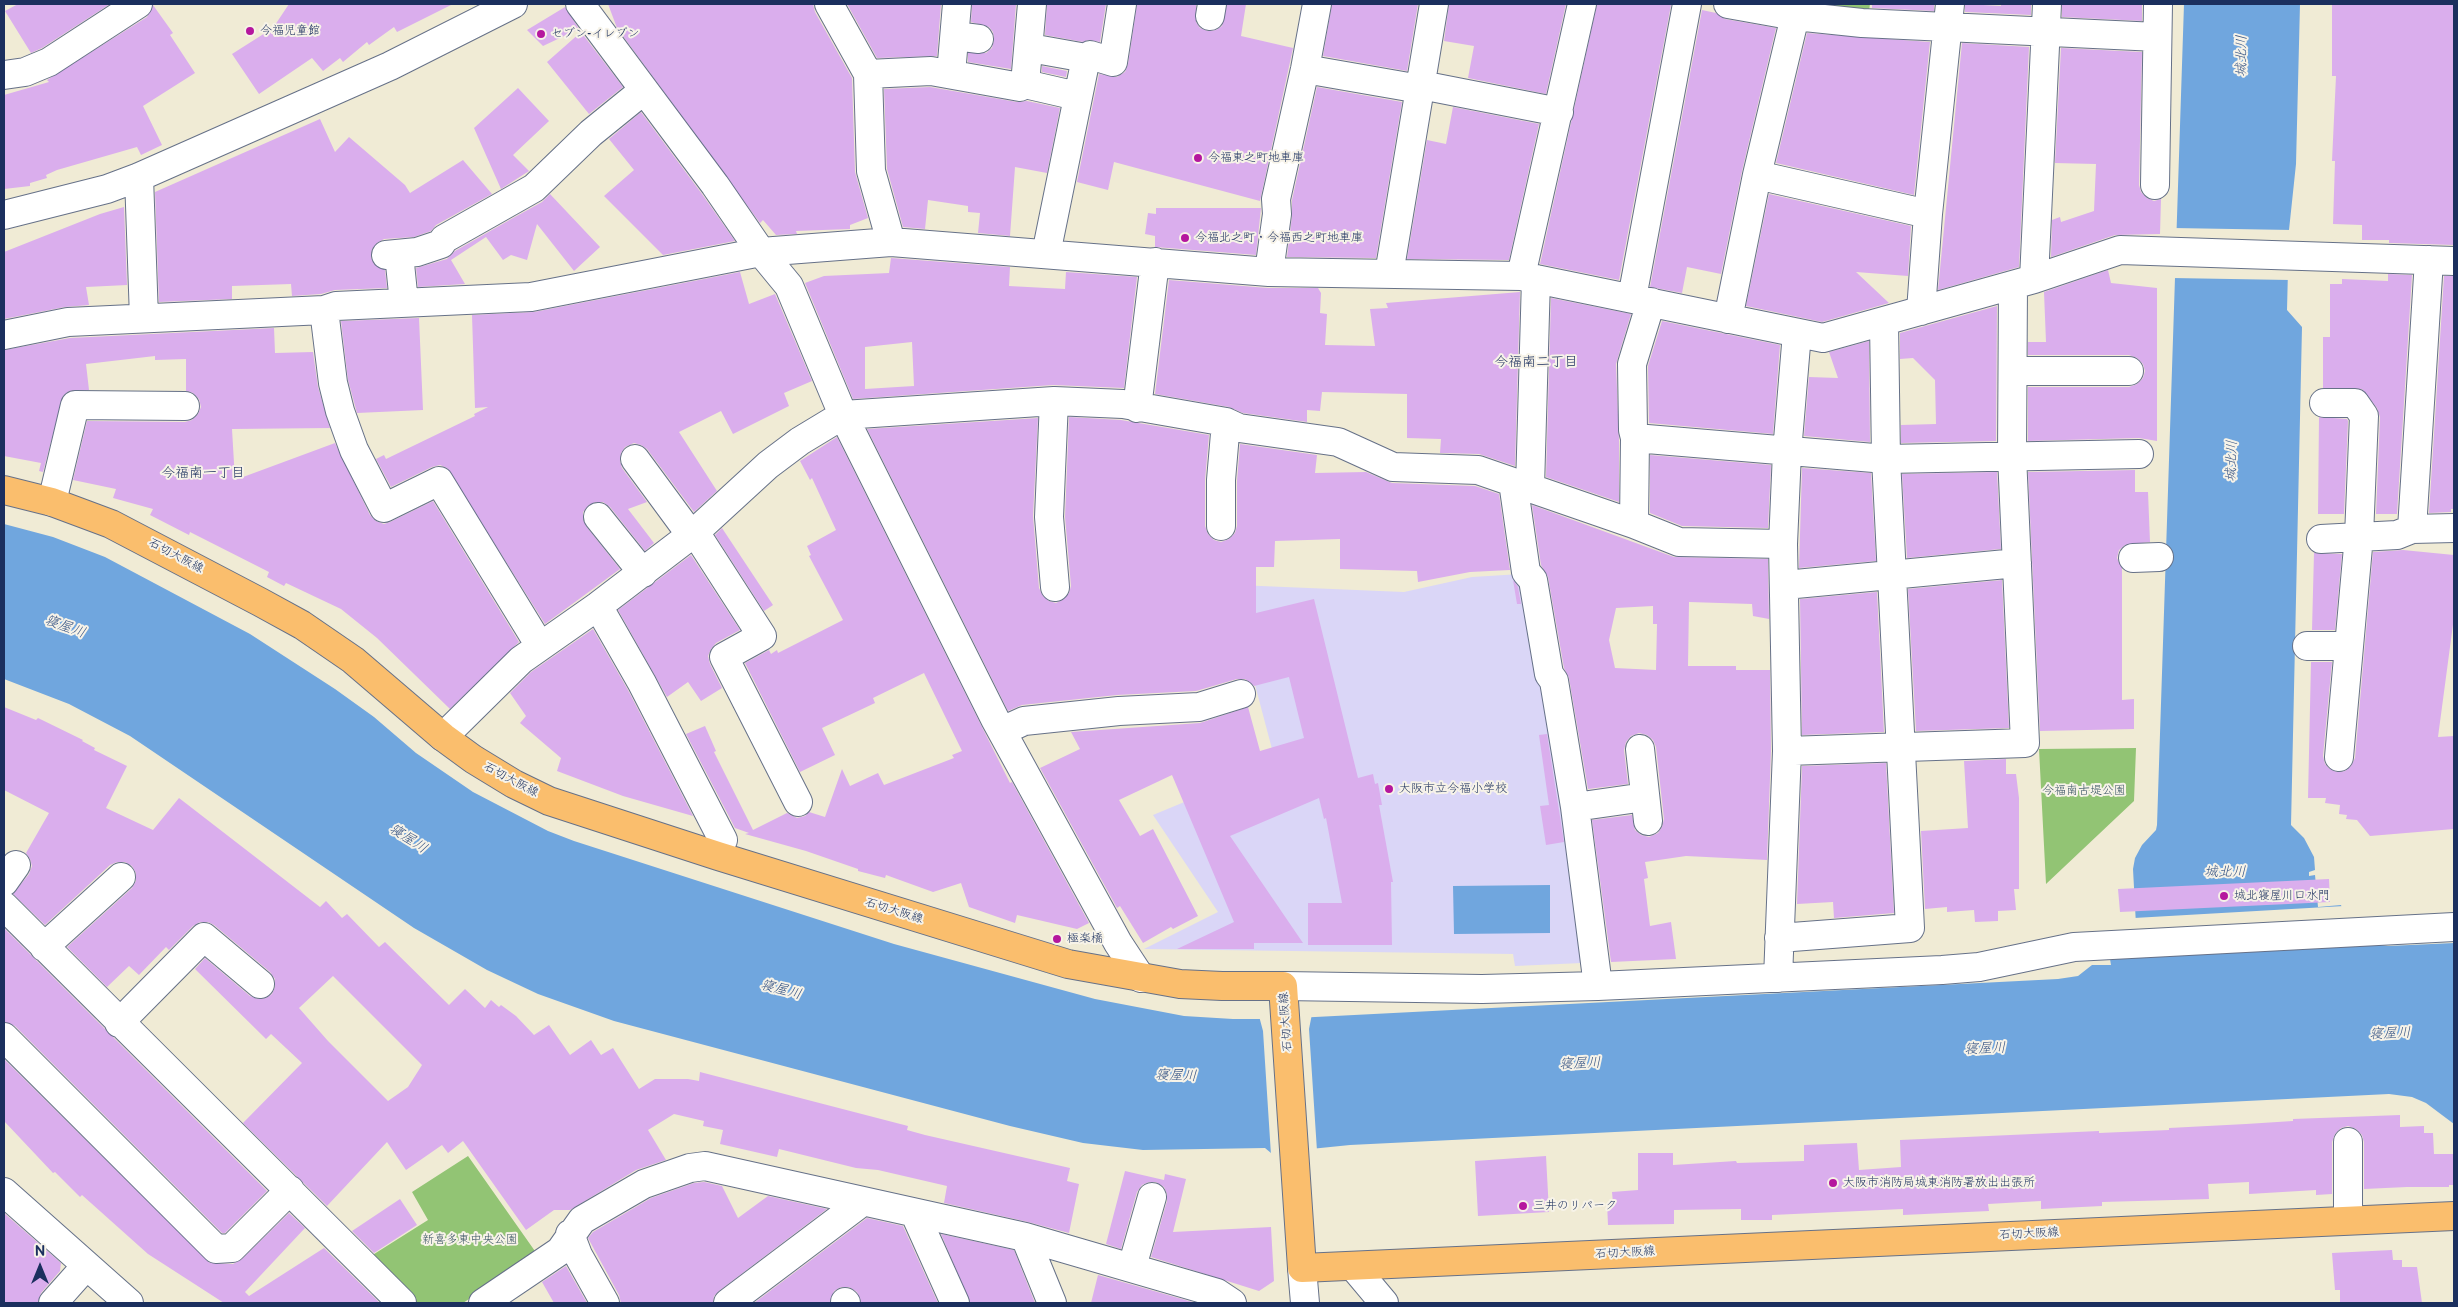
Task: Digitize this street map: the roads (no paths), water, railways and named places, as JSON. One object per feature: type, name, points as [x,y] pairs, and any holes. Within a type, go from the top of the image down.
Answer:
[{"type":"main road","name":"石切大阪線","points":[[4,490],[83,512],[142,538],[302,626],[353,660],[443,737],[473,759],[514,784],[550,801],[1041,956],[1141,978],[1222,986],[1284,999],[1302,1268],[2454,1216]]},
{"type":"street","points":[[4,74],[25,72],[49,62],[138,4]]},
{"type":"street","points":[[4,215],[107,189],[138,177],[390,66],[513,4]]},
{"type":"street","points":[[580,4],[715,185],[761,252],[789,286],[843,415],[1002,731],[1118,943],[1141,978]]},
{"type":"street","points":[[829,4],[868,74],[870,171],[891,242]]},
{"type":"street","points":[[951,74],[967,37],[957,4]]},
{"type":"street","points":[[1025,84],[1030,48],[1032,4]]},
{"type":"street","points":[[1030,48],[1086,58],[1090,55],[1113,62],[1122,4]]},
{"type":"street","points":[[1269,272],[1277,214],[1276,199],[1305,69],[1317,4]]},
{"type":"street","points":[[1389,274],[1434,4]]},
{"type":"street","points":[[1582,4],[1558,112],[1529,277],[1522,485],[1526,572],[1533,580],[1549,674],[1554,681],[1575,807],[1598,986]]},
{"type":"street","points":[[1634,524],[1635,438],[1633,430],[1632,364],[1688,4]]},
{"type":"street","points":[[1728,4],[1795,16],[1862,23],[1949,15],[2046,32],[2157,37]]},
{"type":"street","points":[[1787,751],[2025,743],[2012,456],[2013,371],[2023,282],[2047,4]]},
{"type":"street","points":[[2155,185],[2158,4]]},
{"type":"street","points":[[1921,311],[1928,214],[1949,15]]},
{"type":"street","points":[[1728,319],[1757,175],[1795,16]]},
{"type":"street","points":[[1046,254],[1086,58]]},
{"type":"street","points":[[1305,69],[1420,87],[1558,112]]},
{"type":"street","points":[[868,74],[931,71],[1020,87],[1025,84],[1077,96]]},
{"type":"street","points":[[404,303],[393,255],[440,244],[444,239],[534,188],[591,133],[644,90]]},
{"type":"street","points":[[1757,175],[1928,214]]},
{"type":"street","points":[[138,177],[144,318]]},
{"type":"street","points":[[4,335],[68,322],[324,310],[336,306],[531,297],[761,252],[891,242],[1269,272],[1529,277],[1823,338],[2023,282],[2120,250],[2442,260],[2412,529]]},
{"type":"street","points":[[1137,408],[1155,262]]},
{"type":"street","points":[[324,310],[332,374],[340,410],[354,450],[384,508],[440,481],[540,646]]},
{"type":"street","points":[[1779,938],[1910,928],[1886,459],[1884,322]]},
{"type":"street","points":[[1778,978],[1787,751],[1786,585],[1783,544],[1787,452],[1797,333]]},
{"type":"street","points":[[2013,371],[2129,371]]},
{"type":"street","points":[[1054,401],[1049,517],[1055,587]]},
{"type":"street","points":[[443,737],[521,660],[598,606],[693,534],[768,465],[800,441],[843,415],[1054,401],[1123,404],[1137,408],[1226,422],[1239,428],[1338,442],[1393,467],[1478,470],[1634,524],[1679,542],[1783,544]]},
{"type":"street","points":[[2324,403],[2355,403],[2364,416],[2359,536],[2339,757]]},
{"type":"street","points":[[52,502],[75,405],[185,406]]},
{"type":"street","points":[[1221,526],[1221,480],[1226,422]]},
{"type":"street","points":[[1635,438],[1886,459],[2139,454]]},
{"type":"street","points":[[635,459],[693,534],[762,636],[724,657],[798,802]]},
{"type":"street","points":[[598,517],[642,573]]},
{"type":"street","points":[[2321,539],[2397,535],[2412,529],[2454,528]]},
{"type":"street","points":[[1786,585],[2017,563]]},
{"type":"street","points":[[598,606],[642,683],[723,840]]},
{"type":"street","points":[[2307,646],[2349,646]]},
{"type":"street","points":[[1002,731],[1024,721],[1119,711],[1198,707],[1241,694]]},
{"type":"street","points":[[1575,807],[1646,809],[1640,749]]},
{"type":"street","points":[[44,947],[121,877]]},
{"type":"street","points":[[4,906],[119,1023],[290,1190],[402,1303]]},
{"type":"street","points":[[1284,999],[1959,969],[2058,950],[2098,945],[2454,928]]},
{"type":"street","points":[[119,1023],[204,937],[260,984]]},
{"type":"street","points":[[4,1037],[216,1249],[232,1248],[290,1190]]},
{"type":"street","points":[[2348,1142],[2348,1220]]},
{"type":"street","points":[[483,1303],[560,1251],[570,1234],[582,1220],[644,1184],[690,1168],[705,1166],[1025,1237],[1216,1293],[1232,1303]]},
{"type":"street","points":[[4,1192],[129,1303]]},
{"type":"street","points":[[1132,1267],[1152,1197]]},
{"type":"street","points":[[728,1303],[862,1202]]},
{"type":"street","points":[[915,1214],[954,1303]]},
{"type":"street","points":[[570,1234],[578,1255],[605,1303]]},
{"type":"street","points":[[1025,1237],[1052,1303]]},
{"type":"street","points":[[53,1303],[86,1266]]},
{"type":"street","points":[[1353,1266],[1384,1303]]},
{"type":"street","points":[[1302,1268],[1305,1303]]},
{"type":"water","points":[[2184,4],[2300,4],[2296,164],[2289,230],[2287,310],[2302,327],[2291,825],[2304,838],[2314,857],[2315,870],[2309,872],[2309,876],[2315,875],[2318,907],[2341,905],[2348,927],[2364,943],[2388,946],[2454,943],[2454,1124],[2426,1103],[2412,1097],[2389,1094],[1350,1145],[1271,1153],[1265,1148],[1143,1150],[1083,1143],[1010,1126],[614,1021],[538,994],[487,970],[414,928],[130,736],[69,704],[4,679],[4,524],[53,537],[105,557],[250,634],[335,689],[374,717],[416,753],[473,792],[548,831],[894,944],[1095,999],[1184,1016],[1276,1019],[2058,979],[2078,976],[2092,965],[2111,965],[2110,959],[2129,941],[2136,925],[2133,869],[2135,858],[2142,845],[2156,830],[2157,825]]},
{"type":"water","points":[[1550,885],[1550,933],[1454,934],[1453,886]]},
{"type":"place","name":"今福児童館","points":[[250,31]]},
{"type":"place","name":"セブン-イレブン","points":[[541,34]]},
{"type":"place","name":"今福東之町地車庫","points":[[1198,158]]},
{"type":"place","name":"今福北之町・今福西之町地車庫","points":[[1185,238]]},
{"type":"place","name":"大阪市立今福小学校","points":[[1389,789]]},
{"type":"place","name":"城北寝屋川口水門","points":[[2224,896]]},
{"type":"place","name":"極楽橋","points":[[1057,939]]},
{"type":"place","name":"大阪市消防局城東消防署放出出張所","points":[[1833,1183]]},
{"type":"place","name":"三井のリパーク","points":[[1523,1206]]},
{"type":"district","name":"今福南二丁目","points":[[1536,362]]},
{"type":"district","name":"今福南一丁目","points":[[203,473]]},
{"type":"water label","name":"城北川","points":[[2242,56]]},
{"type":"water label","name":"城北川","points":[[2232,461]]},
{"type":"water label","name":"寝屋川","points":[[65,627]]},
{"type":"water label","name":"寝屋川","points":[[408,839]]},
{"type":"water label","name":"城北川","points":[[2225,872]]},
{"type":"water label","name":"寝屋川","points":[[781,990]]},
{"type":"water label","name":"寝屋川","points":[[2390,1034]]},
{"type":"water label","name":"寝屋川","points":[[1985,1049]]},
{"type":"water label","name":"寝屋川","points":[[1580,1064]]},
{"type":"water label","name":"寝屋川","points":[[1176,1076]]},
{"type":"park label","name":"今福南古堤公園","points":[[2084,791]]},
{"type":"park label","name":"新喜多東中央公園","points":[[470,1240]]}]
